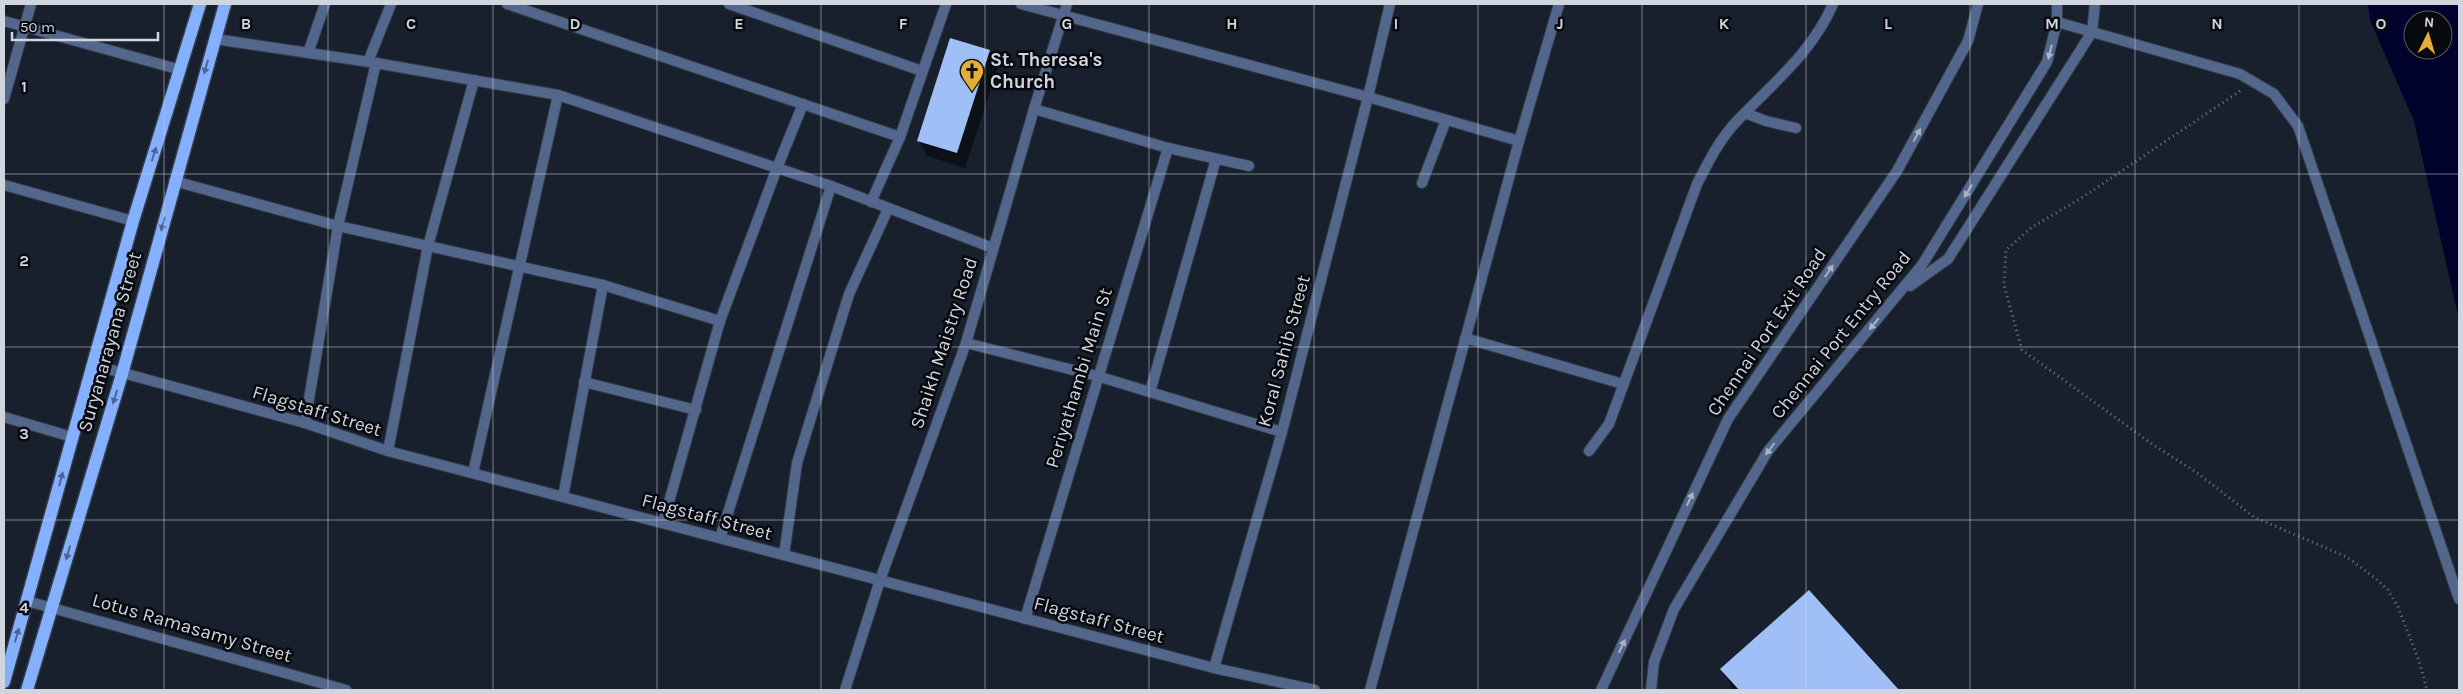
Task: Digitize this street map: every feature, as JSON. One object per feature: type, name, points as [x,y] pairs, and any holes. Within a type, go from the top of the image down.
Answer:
[{"type":"main road","name":"Suryanarayana Street","points":[[4,682],[72,437],[94,366],[133,221],[200,4]]},
{"type":"main road","name":"Suryanarayana Street","points":[[27,690],[122,374],[174,181],[225,4]]},
{"type":"street","points":[[4,99],[31,4]]},
{"type":"street","points":[[308,53],[325,4]]},
{"type":"street","points":[[306,423],[338,226],[372,62],[391,4]]},
{"type":"street","points":[[507,4],[900,137]]},
{"type":"street","points":[[729,4],[922,71]]},
{"type":"street","points":[[871,202],[900,137],[946,4]]},
{"type":"street","points":[[1021,4],[1368,97],[1519,141]]},
{"type":"street","name":"Shaikh Maistry Road","points":[[844,690],[880,580],[966,343],[1034,109],[1068,4]]},
{"type":"street","name":"Koral Sahib Street","points":[[1214,668],[1282,432],[1390,4]]},
{"type":"street","points":[[1370,690],[1519,141],[1559,4]]},
{"type":"street","points":[[1589,451],[1609,424],[1697,184],[1716,148],[1735,123],[1798,60],[1833,4]]},
{"type":"street","name":"Chennai Port Exit Road","points":[[1601,690],[1728,419],[1897,170],[1968,41],[1978,4]]},
{"type":"street","name":"Chennai Port Entry Road","points":[[1651,690],[1654,662],[1674,609],[1768,451],[1922,265],[2047,62],[2057,22],[2057,4]]},
{"type":"street","points":[[1899,294],[1948,259],[2092,32],[2095,4]]},
{"type":"street","points":[[4,21],[181,70]]},
{"type":"street","points":[[2057,22],[2240,74],[2274,94],[2298,126],[2459,599]]},
{"type":"street","points":[[214,39],[372,62],[558,95],[831,186],[993,248]]},
{"type":"street","points":[[388,451],[428,246],[474,80]]},
{"type":"street","points":[[473,473],[518,266],[558,95]]},
{"type":"street","points":[[662,523],[720,321],[803,104]]},
{"type":"street","points":[[1034,109],[1168,148],[1249,166]]},
{"type":"street","points":[[1745,113],[1766,121],[1796,128]]},
{"type":"street","points":[[1422,183],[1446,120]]},
{"type":"street","name":"Periyathambi Main St","points":[[1025,618],[1097,376],[1168,148]]},
{"type":"street","points":[[1150,392],[1216,159]]},
{"type":"street","points":[[174,181],[338,226],[603,285],[720,321]]},
{"type":"street","points":[[4,185],[133,221]]},
{"type":"street","points":[[720,538],[831,186]]},
{"type":"street","points":[[784,555],[797,463],[850,294],[888,209]]},
{"type":"street","points":[[564,497],[603,285]]},
{"type":"street","points":[[1465,338],[1623,384]]},
{"type":"street","points":[[966,343],[1097,376],[1282,432]]},
{"type":"street","name":"Flagstaff Street","points":[[94,366],[306,423],[388,451],[1214,668],[1314,690]]},
{"type":"street","points":[[584,382],[696,410]]},
{"type":"street","points":[[4,417],[72,437]]},
{"type":"street","name":"Lotus Ramasamy Street","points":[[27,601],[346,690]]},
{"type":"path","points":[[2253,82],[2080,199],[2032,227],[2006,250],[2004,286],[2022,350],[2152,444],[2196,472],[2254,517],[2348,557],[2375,578],[2388,590],[2398,607],[2419,661],[2427,690]]},
{"type":"water","points":[[2368,4],[2459,4],[2459,320],[2414,121],[2370,20]]},
{"type":"building","points":[[950,38],[990,50],[957,153],[917,141]]},
{"type":"building","points":[[1809,590],[1899,690],[1739,690],[1720,669]]},
{"type":"place","name":"St. Theresa's Church","points":[[972,92]]}]
